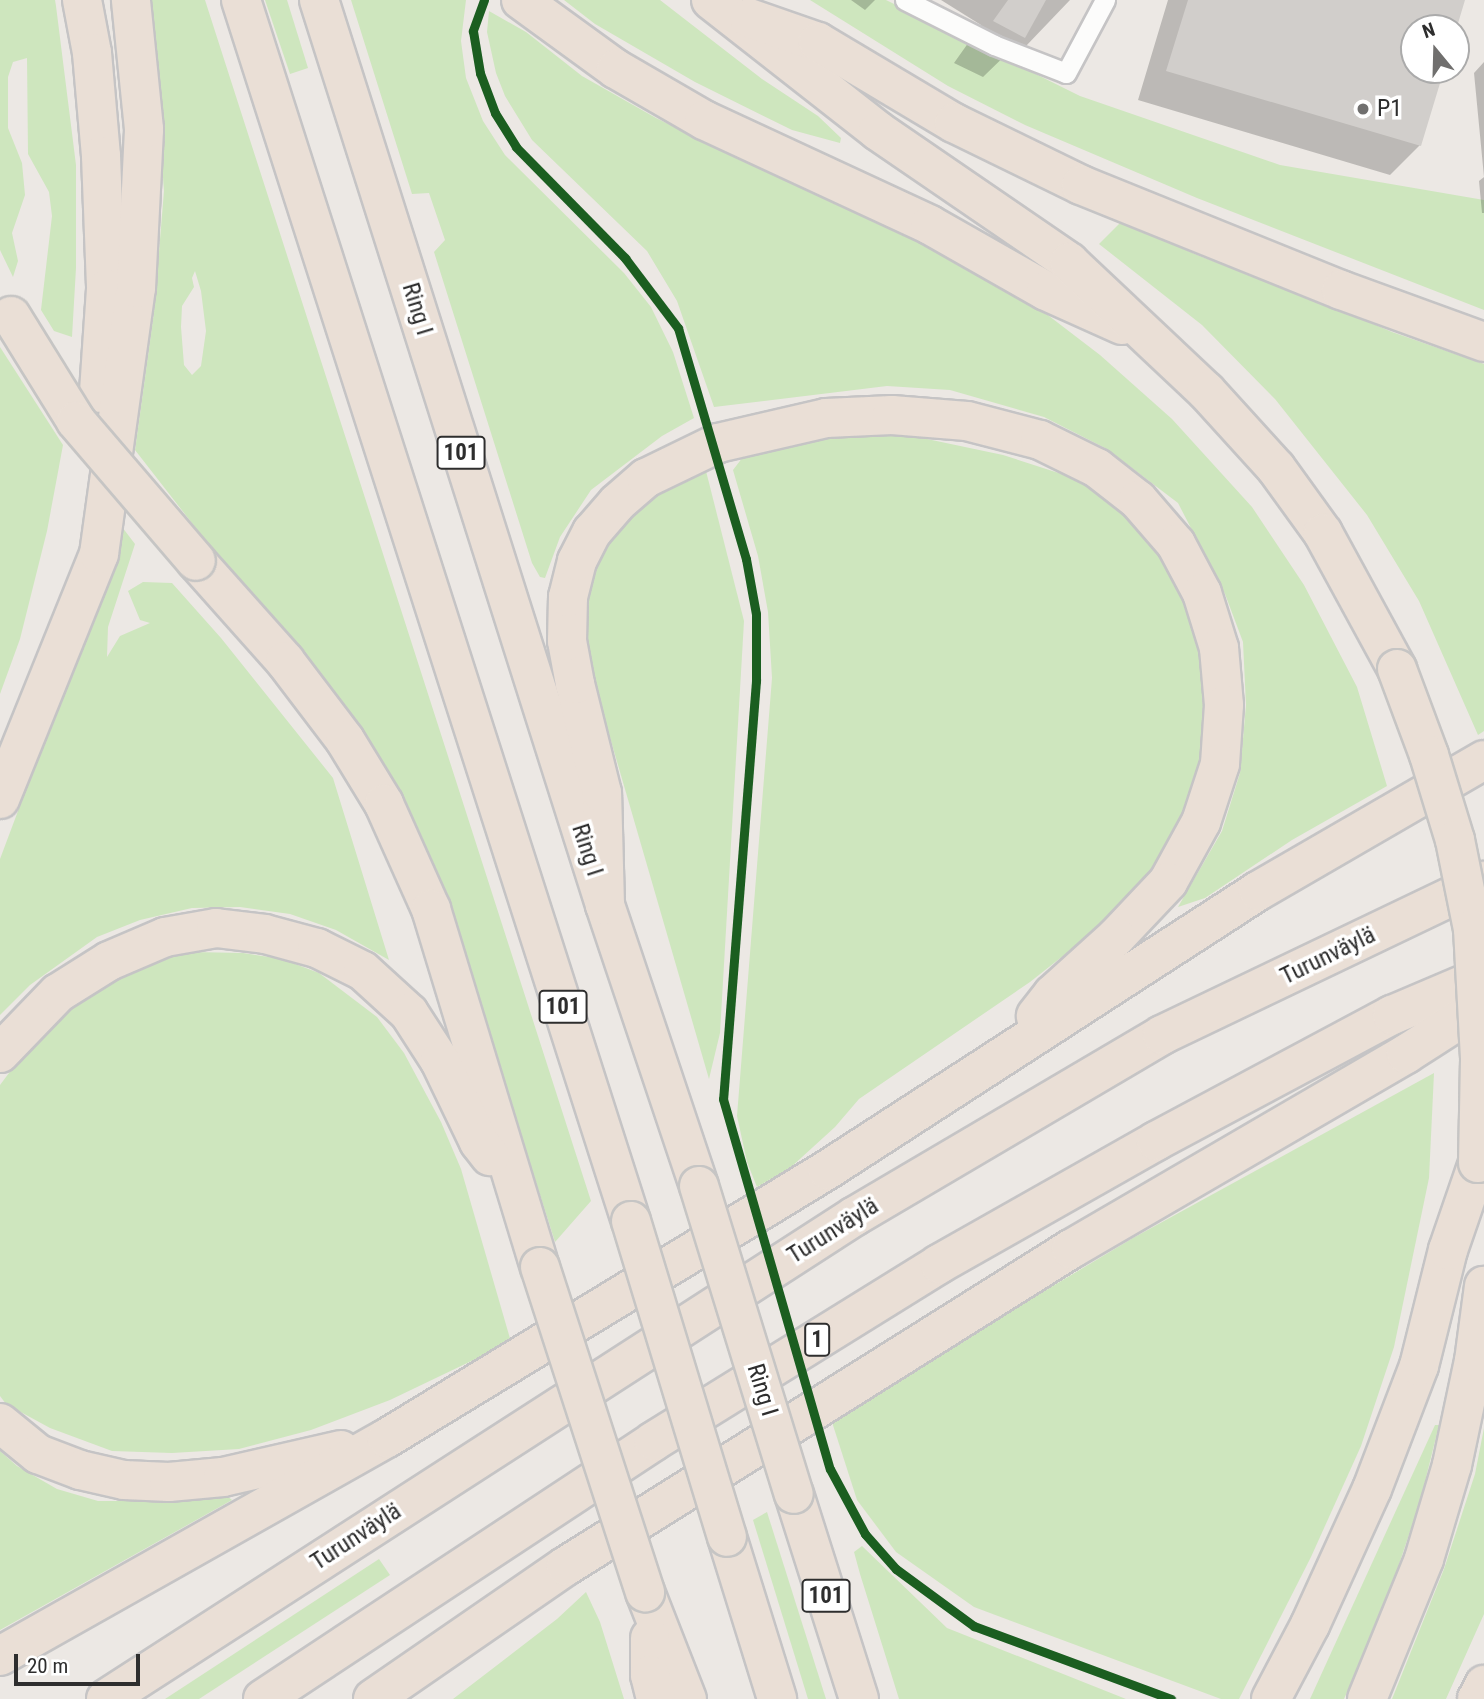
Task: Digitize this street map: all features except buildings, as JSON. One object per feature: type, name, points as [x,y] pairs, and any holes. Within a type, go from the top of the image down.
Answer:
[{"type":"highway","points":[[6,785],[74,554],[97,410],[106,289],[102,169],[92,53],[82,0]]},
{"type":"highway","points":[[6,785],[99,554],[122,406],[136,288],[144,129],[131,0]]},
{"type":"highway","name":"101","points":[[241,0],[631,1221],[777,1699]]},
{"type":"highway","name":"Ring I","points":[[319,0],[605,905],[699,1186],[859,1699]]},
{"type":"highway","points":[[714,3],[878,131],[1069,262],[1206,391],[1276,468],[1323,533],[1397,669],[1429,755],[1455,840],[1473,929],[1480,1060],[1478,1163],[1484,1211]]},
{"type":"highway","points":[[714,3],[818,42],[954,122],[1081,185],[1340,290],[1484,342]]},
{"type":"highway","points":[[528,6],[616,69],[704,120],[930,225],[1046,291],[1150,337]]},
{"type":"highway","points":[[6,305],[76,421],[285,661],[345,740],[384,804],[431,909],[540,1267],[647,1600],[687,1699]]},
{"type":"highway","points":[[605,905],[602,793],[567,641],[568,597],[577,561],[592,532],[617,503],[646,478],[718,443],[768,429],[825,418],[892,415],[967,421],[1040,440],[1097,468],[1138,500],[1176,544],[1202,593],[1219,648],[1224,705],[1220,764],[1201,822],[1168,882],[1116,937],[1054,994],[1009,1050]]},
{"type":"highway","points":[[0,1656],[387,1438],[827,1170],[1258,891],[1484,760]]},
{"type":"highway","name":"Turunväylä","points":[[106,1699],[855,1216],[1162,1035],[1484,881]]},
{"type":"highway","points":[[0,1053],[58,993],[109,961],[165,937],[216,928],[265,934],[317,948],[363,971],[409,1013],[440,1061],[480,1142],[517,1190]]},
{"type":"highway","name":"1","points":[[263,1699],[654,1441],[939,1264],[1156,1141],[1392,1015],[1484,976]]},
{"type":"highway","points":[[373,1699],[566,1566],[1071,1249],[1406,1054],[1484,1004]]},
{"type":"highway","points":[[1270,1699],[1310,1625],[1386,1452],[1419,1366],[1448,1250],[1478,1163]]},
{"type":"highway","points":[[1367,1699],[1424,1559],[1452,1465],[1474,1361],[1484,1286]]},
{"type":"highway","points":[[0,1423],[38,1454],[79,1471],[124,1480],[169,1482],[223,1477],[387,1438]]},
{"type":"highway","points":[[647,1600],[650,1675],[656,1699]]},
{"type":"highway","points":[[1477,1699],[1484,1685]]},
{"type":"lane","points":[[905,0],[994,45],[1066,73],[1105,0]]},
{"type":"green space","points":[[0,0],[55,0],[76,165],[76,268],[72,337],[54,331],[41,310],[52,216],[49,192],[28,154],[27,58],[13,62],[8,77],[8,128],[22,163],[25,195],[12,233],[18,261],[13,277],[0,250]]},
{"type":"green space","points":[[150,0],[205,0],[591,1201],[555,1242],[466,961],[365,737],[328,684],[209,545],[135,450],[154,312],[164,191]],"holes":[[[195,271],[201,291],[206,331],[201,366],[192,375],[184,365],[181,327],[182,306],[194,287],[192,278]]]},
{"type":"green space","points":[[265,0],[287,0],[308,68],[290,74]]},
{"type":"green space","points":[[351,0],[466,0],[461,41],[466,78],[483,121],[505,155],[624,273],[651,307],[673,352],[694,418],[662,436],[591,490],[560,537],[545,578],[540,577],[532,563],[434,252],[445,240],[429,193],[412,194]]},
{"type":"green space","points":[[564,0],[660,0],[762,79],[818,116],[841,138],[840,143],[792,130],[695,82],[595,24]]},
{"type":"green space","points":[[810,0],[886,0],[1080,96],[1280,165],[1484,200],[1484,310],[1197,198],[1025,125],[948,86]]},
{"type":"green space","points":[[489,11],[526,32],[582,76],[656,118],[773,175],[905,234],[1019,293],[1100,355],[1172,419],[1252,507],[1304,585],[1357,687],[1387,786],[1292,840],[1205,898],[1178,907],[1222,831],[1240,773],[1246,705],[1243,642],[1225,594],[1178,503],[1107,449],[1044,417],[950,390],[887,386],[714,407],[677,301],[647,251],[532,140],[505,96],[496,73],[487,32]]},
{"type":"green space","points":[[1121,222],[1202,257],[1292,289],[1392,332],[1484,364],[1484,731],[1478,735],[1419,601],[1367,515],[1275,399],[1202,325],[1099,244]]},
{"type":"green space","points":[[0,347],[63,445],[47,531],[20,639],[0,694]]},
{"type":"green space","points":[[874,433],[927,439],[1003,455],[1074,478],[1120,510],[1160,552],[1182,595],[1198,643],[1208,696],[1207,750],[1188,807],[1155,868],[1116,914],[1030,982],[859,1099],[835,1127],[790,1168],[757,1187],[747,1162],[737,1116],[772,678],[768,612],[758,556],[733,470],[746,453],[820,438]]},
{"type":"green space","points":[[706,471],[744,621],[720,1033],[709,1079],[589,665],[585,637],[587,591],[608,542],[627,518],[655,496]]},
{"type":"green space","points":[[119,523],[135,544],[108,627],[107,657],[120,636],[150,623],[140,620],[128,591],[143,582],[172,583],[221,638],[333,778],[389,960],[336,930],[290,914],[240,907],[192,908],[140,920],[97,937],[30,985],[0,1015],[0,859],[66,683]]},
{"type":"green space","points":[[192,952],[243,953],[282,959],[319,973],[377,1017],[404,1053],[441,1122],[461,1169],[511,1342],[390,1400],[311,1430],[239,1449],[172,1453],[112,1451],[50,1428],[6,1404],[0,1396],[0,1085],[24,1053],[85,997],[147,961]]},
{"type":"green space","points":[[1434,1073],[1429,1178],[1394,1347],[1361,1446],[1311,1557],[1239,1699],[1221,1699],[974,1607],[896,1552],[857,1500],[831,1419],[1133,1238]]},
{"type":"green space","points":[[1435,1425],[1439,1425],[1420,1502],[1388,1597],[1344,1699],[1310,1699]]},
{"type":"green space","points":[[1484,1428],[1484,1614],[1446,1699],[1392,1699],[1444,1569],[1475,1474]]},
{"type":"green space","points":[[0,1451],[17,1466],[57,1489],[98,1501],[181,1501],[227,1496],[232,1500],[0,1630]]},
{"type":"green space","points":[[767,1512],[826,1699],[808,1699],[753,1520]]},
{"type":"green space","points":[[862,1546],[947,1628],[1126,1699],[899,1699],[854,1552]]},
{"type":"green space","points":[[379,1559],[390,1575],[199,1699],[165,1699]]},
{"type":"green space","points":[[586,1592],[600,1622],[624,1699],[453,1699],[557,1619]]},
{"type":"cycle path","points":[[484,0],[473,31],[480,73],[495,113],[516,147],[625,258],[678,328],[746,559],[756,614],[756,681],[723,1099],[830,1469],[865,1534],[896,1569],[974,1626],[1171,1699]]},
{"type":"place","name":"P1","points":[[1363,109]]}]
